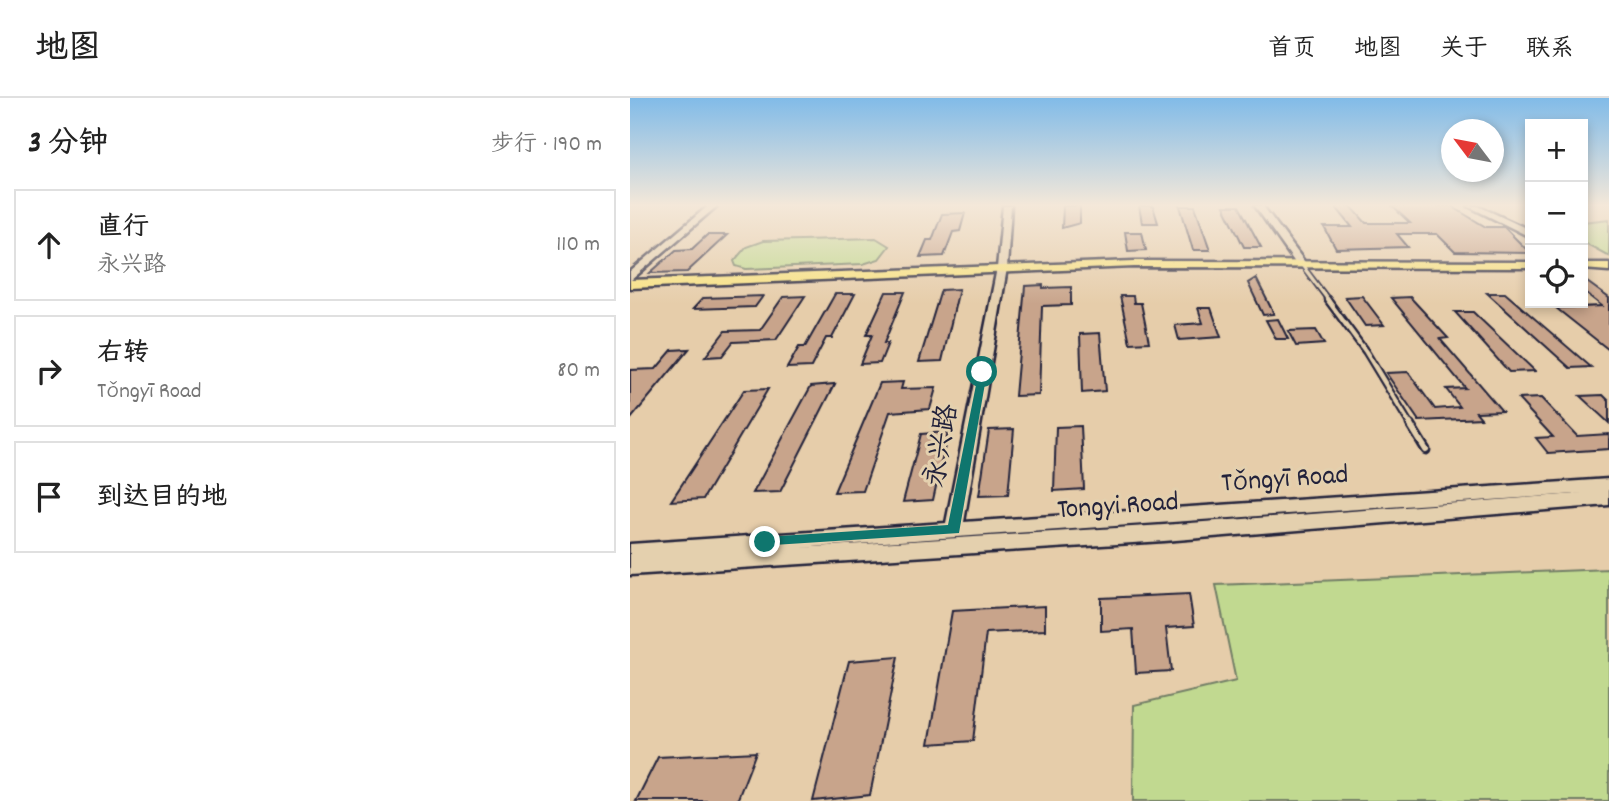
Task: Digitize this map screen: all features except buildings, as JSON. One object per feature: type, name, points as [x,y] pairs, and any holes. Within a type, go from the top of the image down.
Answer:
[{"type":"main road","points":[[630,278],[675,239]]},
{"type":"main road","name":"永兴路","points":[[954,530],[1002,268],[1004,239]]},
{"type":"main road","points":[[1282,239],[1301,265]]},
{"type":"main road","points":[[630,284],[1002,268],[1525,265]]},
{"type":"main road","points":[[1588,266],[1609,267]]},
{"type":"main road","name":"Tǒngyī Road","points":[[630,552],[1609,485]]},
{"type":"main road","name":"Tongyi Road","points":[[630,567],[1164,533],[1609,498]]},
{"type":"lane","points":[[1301,265],[1366,352],[1426,450]]},
{"type":"green space","points":[[877,239],[889,246],[879,259],[863,264],[746,269],[736,266],[734,261],[746,247],[763,241]]},
{"type":"green space","points":[[1588,239],[1609,239],[1609,256],[1588,245]]},
{"type":"green space","points":[[1609,569],[1609,801],[1133,801],[1134,705],[1236,681],[1216,585]]},
{"type":"route","points":[[765,542],[954,530],[982,372]]}]
